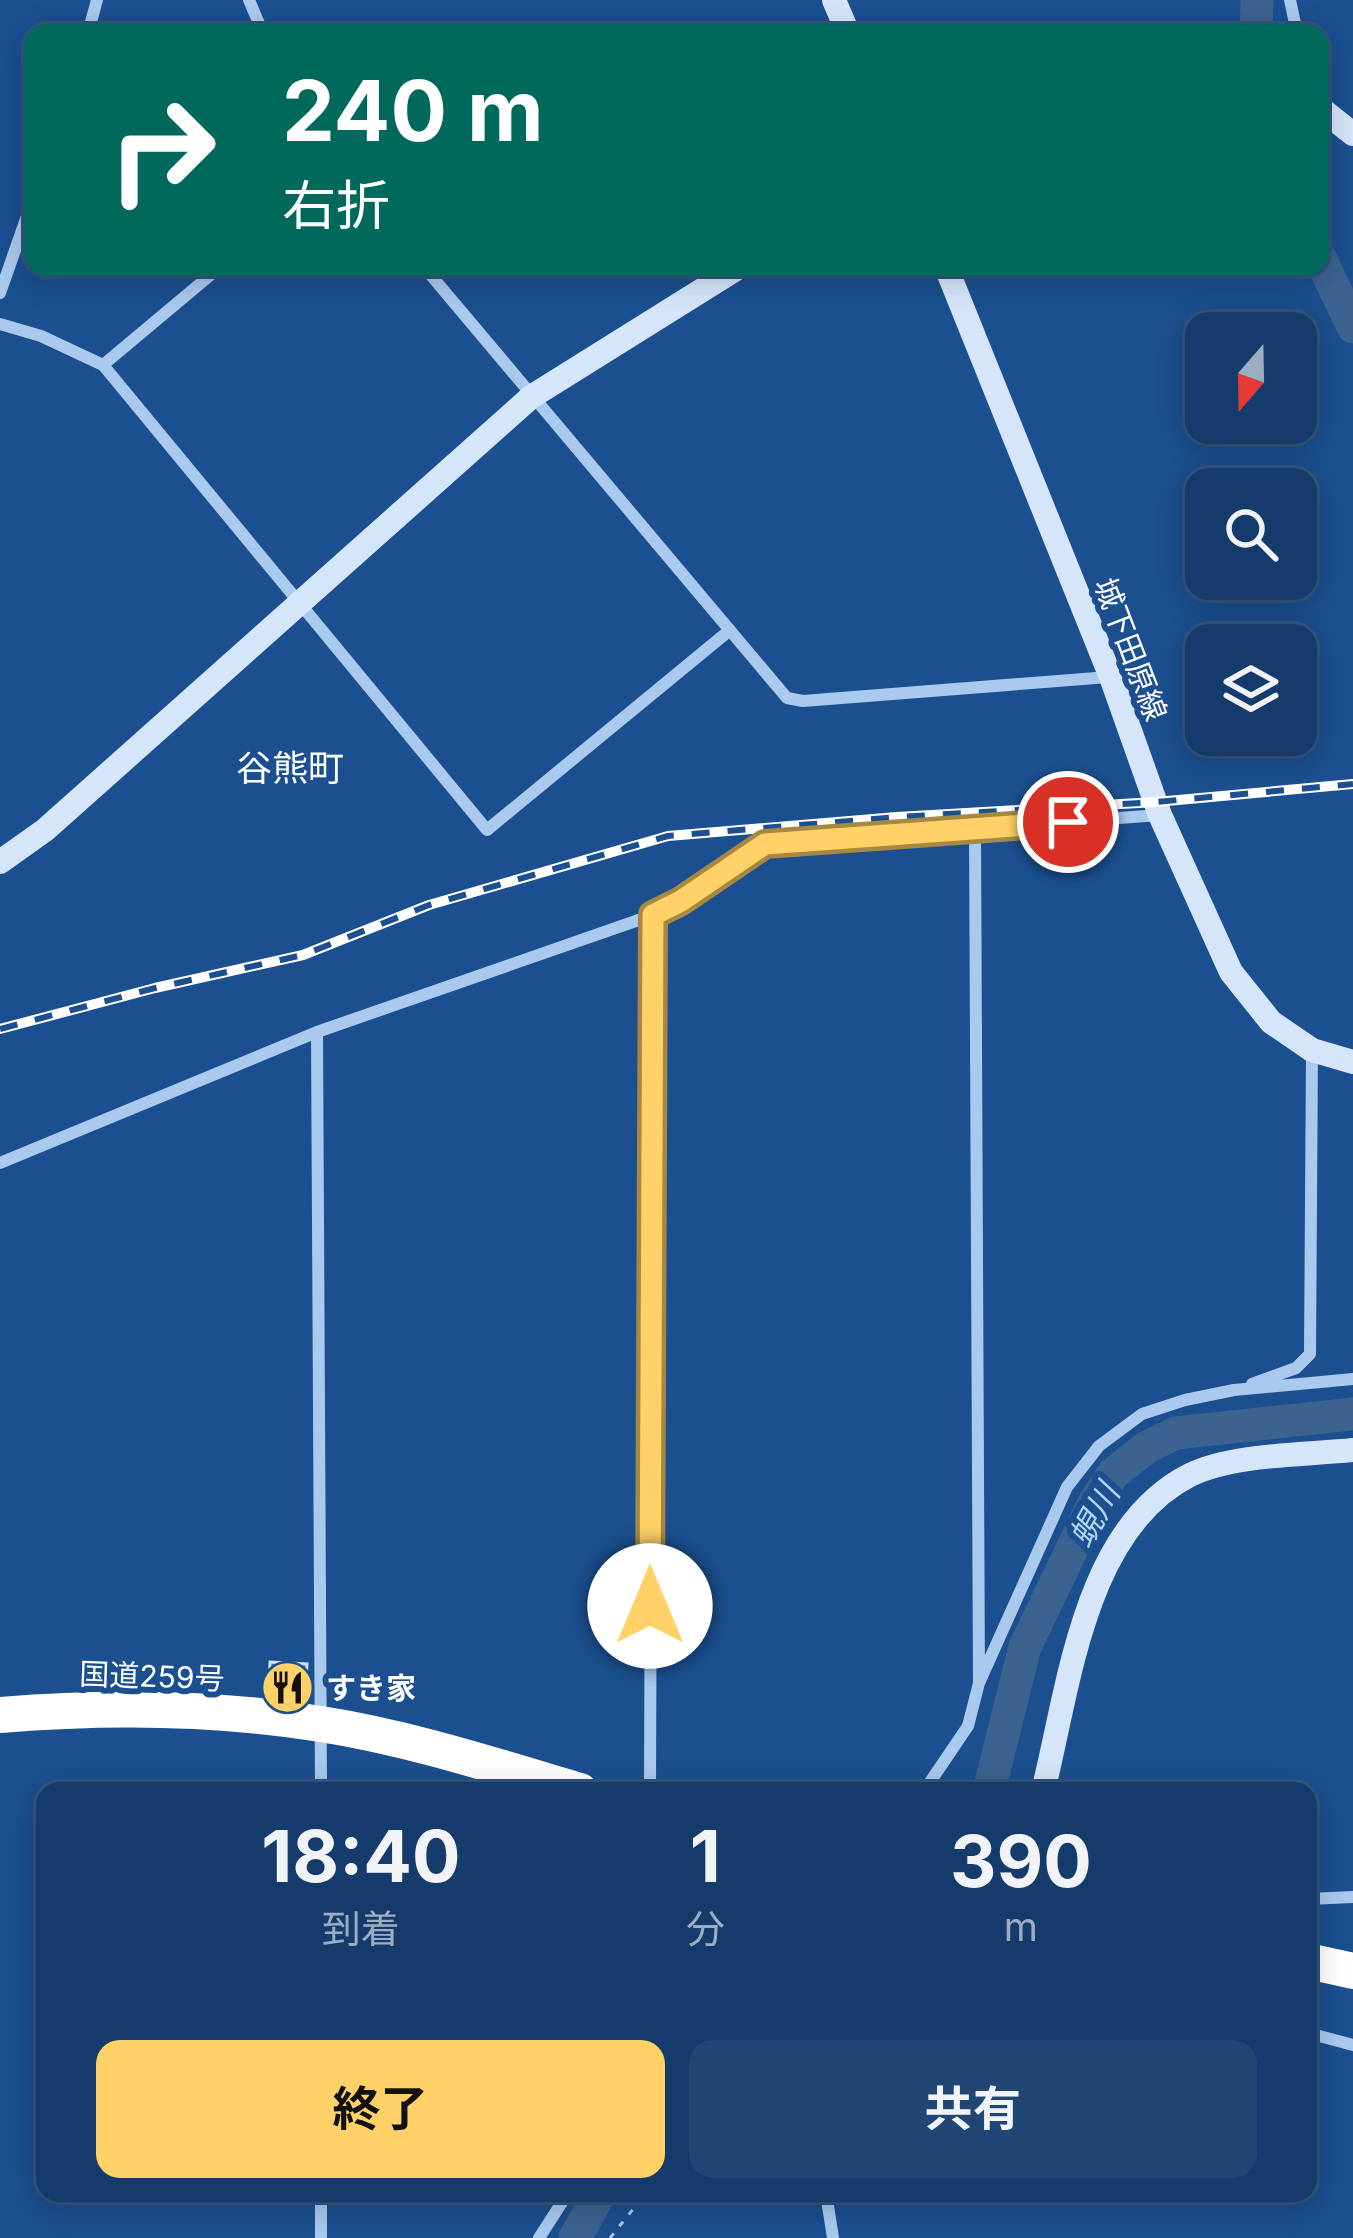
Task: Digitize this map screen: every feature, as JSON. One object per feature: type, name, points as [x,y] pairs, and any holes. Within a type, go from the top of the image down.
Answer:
[{"type":"highway","name":"国道259号","points":[[0,1715],[69,1709],[193,1710],[322,1724],[437,1748],[550,1782]]},
{"type":"highway","points":[[1317,1963],[1353,1971]]},
{"type":"street","points":[[1329,115],[1353,134]]},
{"type":"street","points":[[0,293],[4,269],[24,221]]},
{"type":"street","points":[[103,364],[209,276]]},
{"type":"street","points":[[431,276],[787,698],[802,701],[1112,677]]},
{"type":"street","points":[[0,862],[45,830],[531,397],[725,276]]},
{"type":"street","name":"城下田原線","points":[[950,276],[1112,677],[1160,815],[1231,972],[1271,1022],[1312,1050],[1353,1062]]},
{"type":"street","points":[[0,324],[41,336],[103,364],[487,830],[730,630]]},
{"type":"street","points":[[0,1163],[317,1033],[653,915],[765,844],[1160,815]]},
{"type":"street","points":[[975,829],[979,1684]]},
{"type":"street","points":[[650,1782],[653,915]]},
{"type":"street","points":[[317,1033],[321,1782]]},
{"type":"street","points":[[1234,1390],[1296,1368],[1310,1354],[1312,1050]]},
{"type":"street","points":[[930,1782],[968,1726],[979,1684],[1067,1487],[1099,1446],[1142,1414],[1185,1400],[1353,1378]]},
{"type":"street","points":[[1045,1782],[1064,1690],[1088,1609],[1134,1520],[1190,1475],[1220,1465],[1353,1450]]},
{"type":"street","points":[[1317,1899],[1353,1897]]},
{"type":"street","points":[[1317,2035],[1353,2045]]},
{"type":"street","points":[[320,2238],[321,2202]]},
{"type":"street","points":[[539,2238],[562,2202]]},
{"type":"street","points":[[827,2202],[833,2238]]},
{"type":"path","points":[[610,2238],[639,2202]]},
{"type":"building","name":"すき家","points":[[270,1662],[307,1664],[305,1699],[269,1694]]},
{"type":"waterway","name":"蜆川","points":[[1256,24],[1257,0]]},
{"type":"waterway","name":"蜆川","points":[[1329,276],[1353,327]]},
{"type":"waterway","name":"蜆川","points":[[991,1782],[1025,1647],[1094,1503],[1113,1474],[1147,1447],[1176,1433],[1353,1414]]},
{"type":"waterway","name":"蜆川","points":[[575,2238],[595,2202]]},
{"type":"railway","points":[[0,1029],[303,955],[429,905],[668,836],[1353,784]]},
{"type":"place","name":"すき家","points":[[287,1688]]},
{"type":"district","name":"谷熊町","points":[[290,768]]},
{"type":"route","points":[[650,1606],[653,915],[765,844],[1068,822]]}]
